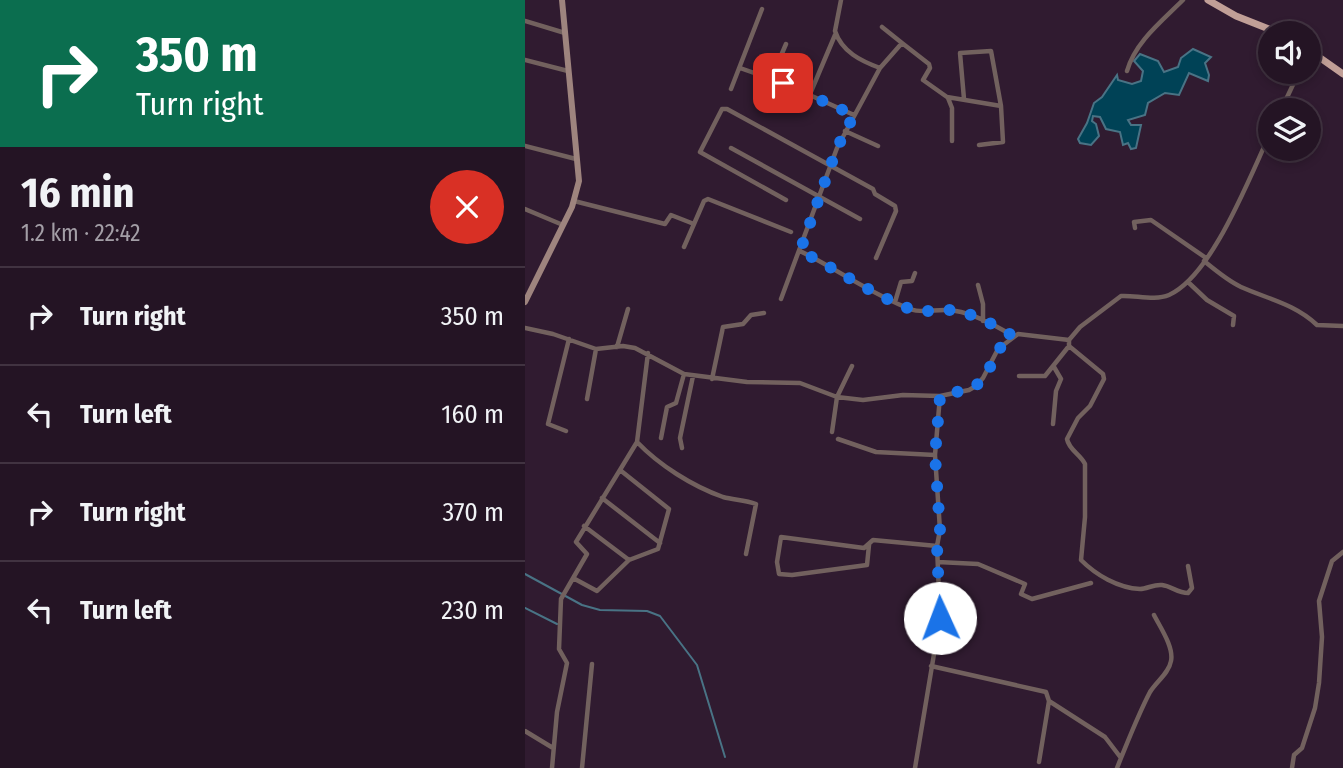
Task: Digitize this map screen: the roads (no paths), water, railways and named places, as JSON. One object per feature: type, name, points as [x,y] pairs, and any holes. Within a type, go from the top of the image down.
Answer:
[{"type":"main road","points":[[525,302],[574,201],[579,181],[562,0]]},
{"type":"main road","points":[[1208,0],[1258,25]]},
{"type":"main road","points":[[1321,58],[1343,74]]},
{"type":"street","points":[[810,94],[835,35],[841,0]]},
{"type":"street","points":[[1127,71],[1143,41],[1183,0]]},
{"type":"street","points":[[731,89],[762,9]]},
{"type":"street","points":[[525,21],[565,33]]},
{"type":"street","points":[[882,27],[929,64],[930,68],[923,80],[947,97],[1000,106]]},
{"type":"street","points":[[835,35],[853,56],[880,68]]},
{"type":"street","points":[[781,299],[829,166],[845,131],[880,68],[902,43]]},
{"type":"street","points":[[771,79],[786,44]]},
{"type":"street","points":[[964,99],[960,53],[988,50],[993,55],[1003,142],[979,145]]},
{"type":"street","points":[[525,60],[568,71]]},
{"type":"street","points":[[740,68],[810,94],[854,115]]},
{"type":"street","points":[[947,97],[952,108],[952,141]]},
{"type":"street","points":[[786,200],[700,152],[722,109],[727,108],[873,189],[875,194],[893,203],[897,208],[876,258]]},
{"type":"street","points":[[845,131],[878,146]]},
{"type":"street","points":[[525,146],[576,159]]},
{"type":"street","points":[[731,149],[860,219]]},
{"type":"street","points":[[1019,376],[1045,376],[1080,327],[1121,296],[1159,298],[1188,282],[1205,260],[1234,211],[1258,160]]},
{"type":"street","points":[[684,247],[704,201],[708,199],[792,232]]},
{"type":"street","points":[[574,201],[665,224],[671,215],[694,224]]},
{"type":"street","points":[[525,209],[563,225]]},
{"type":"street","points":[[1135,229],[1134,222],[1150,220],[1239,286],[1280,301],[1305,314],[1317,324],[1343,326]]},
{"type":"street","points":[[800,251],[895,302],[924,312],[958,311],[1013,336]]},
{"type":"street","points":[[895,302],[901,282],[912,281],[915,273]]},
{"type":"street","points":[[1188,282],[1207,300],[1234,316],[1233,325]]},
{"type":"street","points":[[978,285],[982,295],[983,321]]},
{"type":"street","points":[[617,347],[628,309]]},
{"type":"street","points":[[712,379],[723,327],[743,324],[751,315],[764,313]]},
{"type":"street","points":[[525,328],[596,349],[635,348],[684,374],[693,376],[800,383],[837,397],[863,400],[904,395],[940,397],[976,386],[999,349],[1013,336],[1026,334],[1069,343],[1103,374],[1104,379],[1090,406],[1078,418],[1067,439],[1068,445],[1082,457],[1085,464],[1085,517],[1081,560],[1094,573],[1116,583],[1144,589],[1162,585],[1182,593],[1188,593],[1192,589],[1188,566]]},
{"type":"street","points":[[566,431],[548,424],[569,339]]},
{"type":"street","points":[[587,399],[596,349]]},
{"type":"street","points":[[544,768],[552,766],[567,663],[559,649],[561,599],[587,554],[576,542],[637,442],[647,353]]},
{"type":"street","points":[[832,432],[837,397],[852,366]]},
{"type":"street","points":[[1053,424],[1056,391],[1061,379],[1054,367]]},
{"type":"street","points":[[661,438],[667,407],[676,403],[684,374]]},
{"type":"street","points":[[682,448],[680,438],[693,376]]},
{"type":"street","points":[[915,768],[940,618],[937,546],[940,530],[935,455],[940,397]]},
{"type":"street","points":[[838,439],[877,453],[935,455]]},
{"type":"street","points":[[637,442],[655,460],[705,489],[736,501],[756,504],[746,554]]},
{"type":"street","points":[[573,578],[597,591],[629,560],[658,549],[669,509],[620,470]]},
{"type":"street","points":[[602,498],[660,543]]},
{"type":"street","points":[[584,526],[629,560]]},
{"type":"street","points":[[869,545],[867,565],[792,575],[779,574],[777,562],[781,537],[864,548],[873,540],[937,546]]},
{"type":"street","points":[[1292,768],[1294,755],[1302,748],[1315,708],[1322,637],[1319,601],[1332,561],[1343,552]]},
{"type":"street","points":[[937,562],[978,564],[1025,584],[1021,594],[1032,599],[1091,583]]},
{"type":"street","points":[[1117,768],[1146,700],[1172,659],[1170,646],[1154,615]]},
{"type":"street","points":[[582,768],[592,664]]},
{"type":"street","points":[[932,666],[1046,692],[1049,701],[1039,762]]},
{"type":"street","points":[[1049,701],[1105,737],[1121,758]]},
{"type":"street","points":[[525,731],[553,748]]},
{"type":"water","points":[[1193,49],[1211,57],[1205,63],[1208,81],[1189,73],[1179,95],[1165,93],[1148,103],[1145,115],[1128,120],[1131,125],[1141,125],[1136,148],[1131,149],[1128,143],[1123,145],[1120,132],[1106,129],[1100,117],[1093,116],[1092,121],[1096,124],[1099,136],[1091,145],[1080,143],[1078,139],[1094,103],[1102,97],[1117,75],[1118,80],[1132,84],[1141,81],[1143,71],[1134,61],[1140,54],[1158,61],[1164,72],[1178,67],[1181,58]]},
{"type":"waterway","points":[[525,574],[582,605],[600,610],[647,611],[660,616],[697,665],[725,757]]},
{"type":"waterway","points":[[525,608],[557,624]]}]
